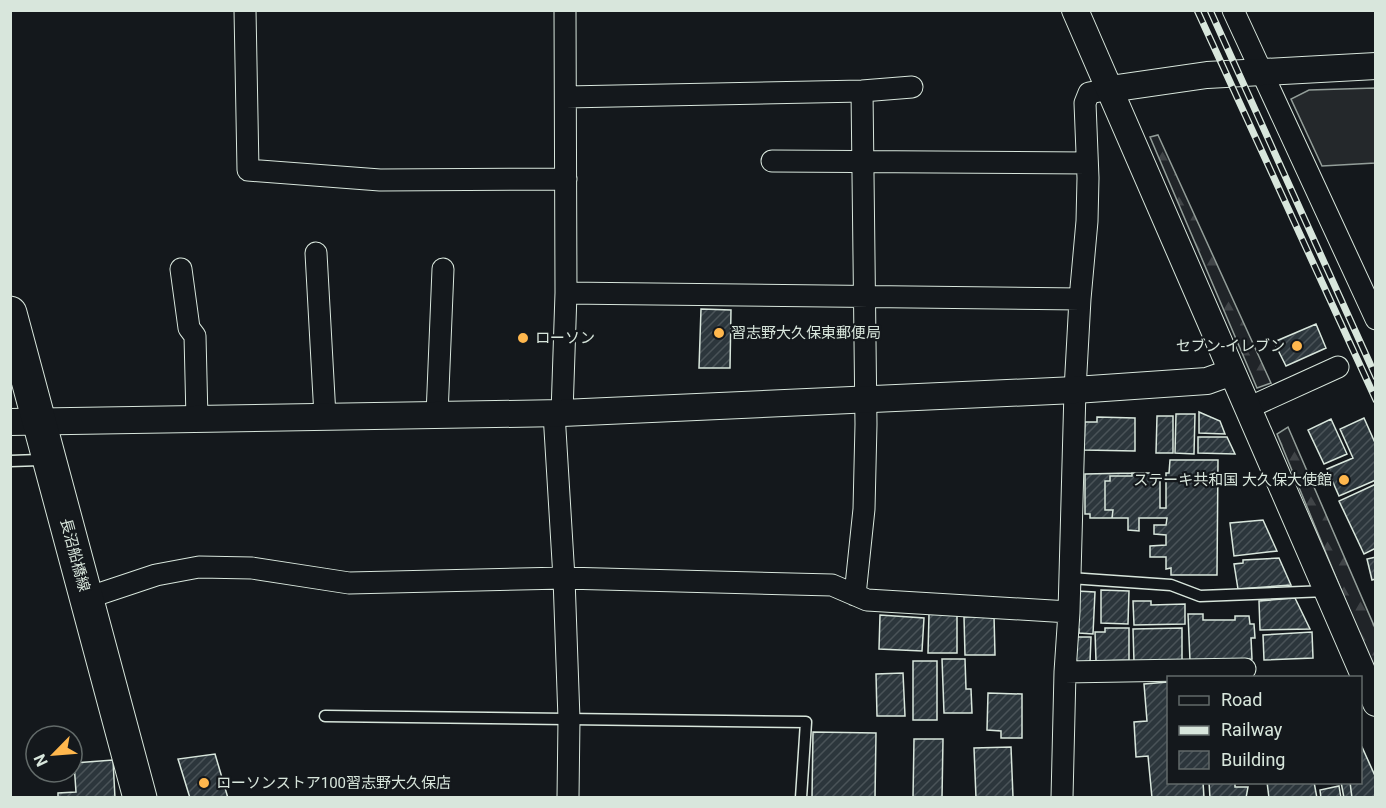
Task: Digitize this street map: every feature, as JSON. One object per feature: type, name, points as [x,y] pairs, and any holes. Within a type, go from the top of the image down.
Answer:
[{"type":"main road","name":"長沼船橋線","points":[[10,313],[25,421],[87,598],[140,798]]},
{"type":"street","points":[[245,10],[248,170],[380,180],[566,179]]},
{"type":"street","points":[[565,10],[566,293],[558,413],[569,719],[568,798]]},
{"type":"street","points":[[1076,10],[1376,703]]},
{"type":"street","points":[[1233,10],[1376,319]]},
{"type":"street","points":[[1062,798],[1075,390],[1087,221],[1085,103],[1087,97],[1089,93],[1110,88],[1207,75],[1376,66]]},
{"type":"street","points":[[566,97],[862,91],[912,87]]},
{"type":"street","points":[[855,595],[864,509],[866,399],[862,91]]},
{"type":"street","points":[[772,161],[1087,163]]},
{"type":"street","points":[[316,253],[325,416]]},
{"type":"street","points":[[181,269],[189,328],[195,336],[197,419]]},
{"type":"street","points":[[437,415],[443,270]]},
{"type":"street","points":[[566,293],[1080,299]]},
{"type":"street","points":[[1248,408],[1338,368]]},
{"type":"street","points":[[25,421],[558,413],[1075,390],[1207,381],[1232,372]]},
{"type":"street","points":[[87,598],[156,575],[199,567],[252,568],[349,583],[564,578],[832,585],[867,600],[1069,612]]},
{"type":"street","points":[[1065,672],[1245,669]]},
{"type":"lane","points":[[10,461],[40,460]]},
{"type":"lane","points":[[1070,578],[1171,585],[1200,596],[1327,591]]},
{"type":"lane","points":[[325,716],[806,722],[801,798]]},
{"type":"green space","points":[[1158,135],[1271,383],[1257,388],[1150,137]]},
{"type":"green space","points":[[1288,427],[1375,628],[1375,672],[1277,434]]},
{"type":"shaded area","points":[[1375,88],[1375,163],[1322,166],[1291,99],[1309,90]]},
{"type":"building","points":[[701,309],[731,310],[730,368],[699,368]]},
{"type":"building","points":[[1316,324],[1326,348],[1286,366],[1274,342]]},
{"type":"building","points":[[1199,412],[1220,421],[1225,434],[1199,433]]},
{"type":"building","points":[[1176,414],[1195,414],[1194,454],[1175,453]]},
{"type":"building","points":[[1157,416],[1173,416],[1173,453],[1156,453]]},
{"type":"building","points":[[1097,417],[1135,418],[1135,451],[1084,450],[1085,422],[1097,422]]},
{"type":"building","points":[[1364,418],[1376,445],[1376,480],[1339,496],[1327,469],[1353,458],[1340,429]]},
{"type":"building","points":[[1331,419],[1347,454],[1324,464],[1308,430]]},
{"type":"building","points":[[1198,437],[1227,437],[1235,454],[1198,453]]},
{"type":"building","points":[[1170,460],[1218,460],[1217,575],[1171,575],[1171,568],[1166,569],[1166,557],[1150,557],[1150,546],[1166,545],[1166,535],[1154,534],[1154,525],[1166,525],[1167,518],[1139,518],[1139,531],[1128,530],[1128,518],[1112,518],[1113,510],[1105,510],[1105,481],[1110,481],[1110,476],[1132,476],[1132,473],[1160,473],[1160,508],[1166,508],[1166,473],[1169,473]]},
{"type":"building","points":[[1132,473],[1132,476],[1110,476],[1110,481],[1105,481],[1105,510],[1113,510],[1112,518],[1090,518],[1090,514],[1085,514],[1085,474]]},
{"type":"building","points":[[1376,484],[1376,548],[1364,554],[1339,501]]},
{"type":"building","points":[[1263,520],[1277,551],[1234,556],[1230,523]]},
{"type":"building","points":[[1376,557],[1376,579],[1372,580],[1367,559]]},
{"type":"building","points":[[1279,558],[1291,585],[1238,589],[1234,564],[1243,563],[1243,560]]},
{"type":"building","points":[[1101,590],[1129,591],[1128,624],[1101,623]]},
{"type":"building","points":[[1077,591],[1095,592],[1093,634],[1079,633],[1079,629],[1075,629]]},
{"type":"building","points":[[1295,598],[1310,629],[1260,630],[1259,601]]},
{"type":"building","points":[[1133,601],[1151,601],[1151,605],[1185,604],[1185,624],[1134,625]]},
{"type":"building","points":[[929,614],[957,614],[957,653],[928,653]]},
{"type":"building","points":[[1188,614],[1203,614],[1203,620],[1235,620],[1235,616],[1249,616],[1250,624],[1254,624],[1255,638],[1251,638],[1252,659],[1190,661]]},
{"type":"building","points":[[880,615],[924,618],[922,651],[879,649]]},
{"type":"building","points":[[994,616],[995,655],[965,655],[964,617]]},
{"type":"building","points":[[1105,628],[1129,628],[1129,660],[1096,661],[1095,632],[1105,632]]},
{"type":"building","points":[[1182,628],[1182,661],[1134,662],[1133,629]]},
{"type":"building","points":[[1312,632],[1313,658],[1264,660],[1263,635]]},
{"type":"building","points":[[1074,637],[1091,637],[1090,663],[1073,663]]},
{"type":"building","points":[[942,659],[965,659],[966,689],[971,689],[972,713],[944,713]]},
{"type":"building","points":[[913,661],[937,661],[937,720],[913,720]]},
{"type":"building","points":[[903,673],[905,716],[877,716],[876,674]]},
{"type":"building","points":[[1167,682],[1167,784],[1203,784],[1204,798],[1152,798],[1148,756],[1136,757],[1134,722],[1147,721],[1144,684]]},
{"type":"building","points":[[988,693],[1022,694],[1022,738],[1001,738],[1001,731],[987,730]]},
{"type":"building","points":[[813,732],[876,733],[875,798],[812,798]]},
{"type":"building","points":[[914,739],[943,739],[942,798],[913,798]]},
{"type":"building","points":[[1011,747],[1013,797],[976,798],[974,748]]},
{"type":"building","points":[[1362,747],[1376,778],[1376,798],[1352,798],[1350,784],[1362,784]]},
{"type":"building","points":[[215,754],[228,798],[190,798],[178,759]]},
{"type":"building","points":[[113,760],[115,798],[58,798],[58,793],[76,792],[75,784],[84,784],[84,762]]},
{"type":"building","points":[[1209,784],[1235,784],[1235,787],[1248,787],[1246,798],[1210,798]]},
{"type":"building","points":[[1267,784],[1314,784],[1317,798],[1269,798]]},
{"type":"building","points":[[1341,784],[1350,784],[1352,798],[1344,798]]},
{"type":"building","points":[[1339,786],[1341,798],[1321,798],[1320,790]]},
{"type":"railway","points":[[1197,10],[1376,400]]},
{"type":"railway","points":[[1210,10],[1376,377]]},
{"type":"place","name":"習志野大久保東郵便局","points":[[719,333]]},
{"type":"place","name":"ローソン","points":[[523,338]]},
{"type":"place","name":"セブン-イレブン","points":[[1297,346]]},
{"type":"place","name":"ステーキ共和国 大久保大使館","points":[[1344,480]]},
{"type":"place","name":"ローソンストア100習志野大久保店","points":[[204,783]]}]
